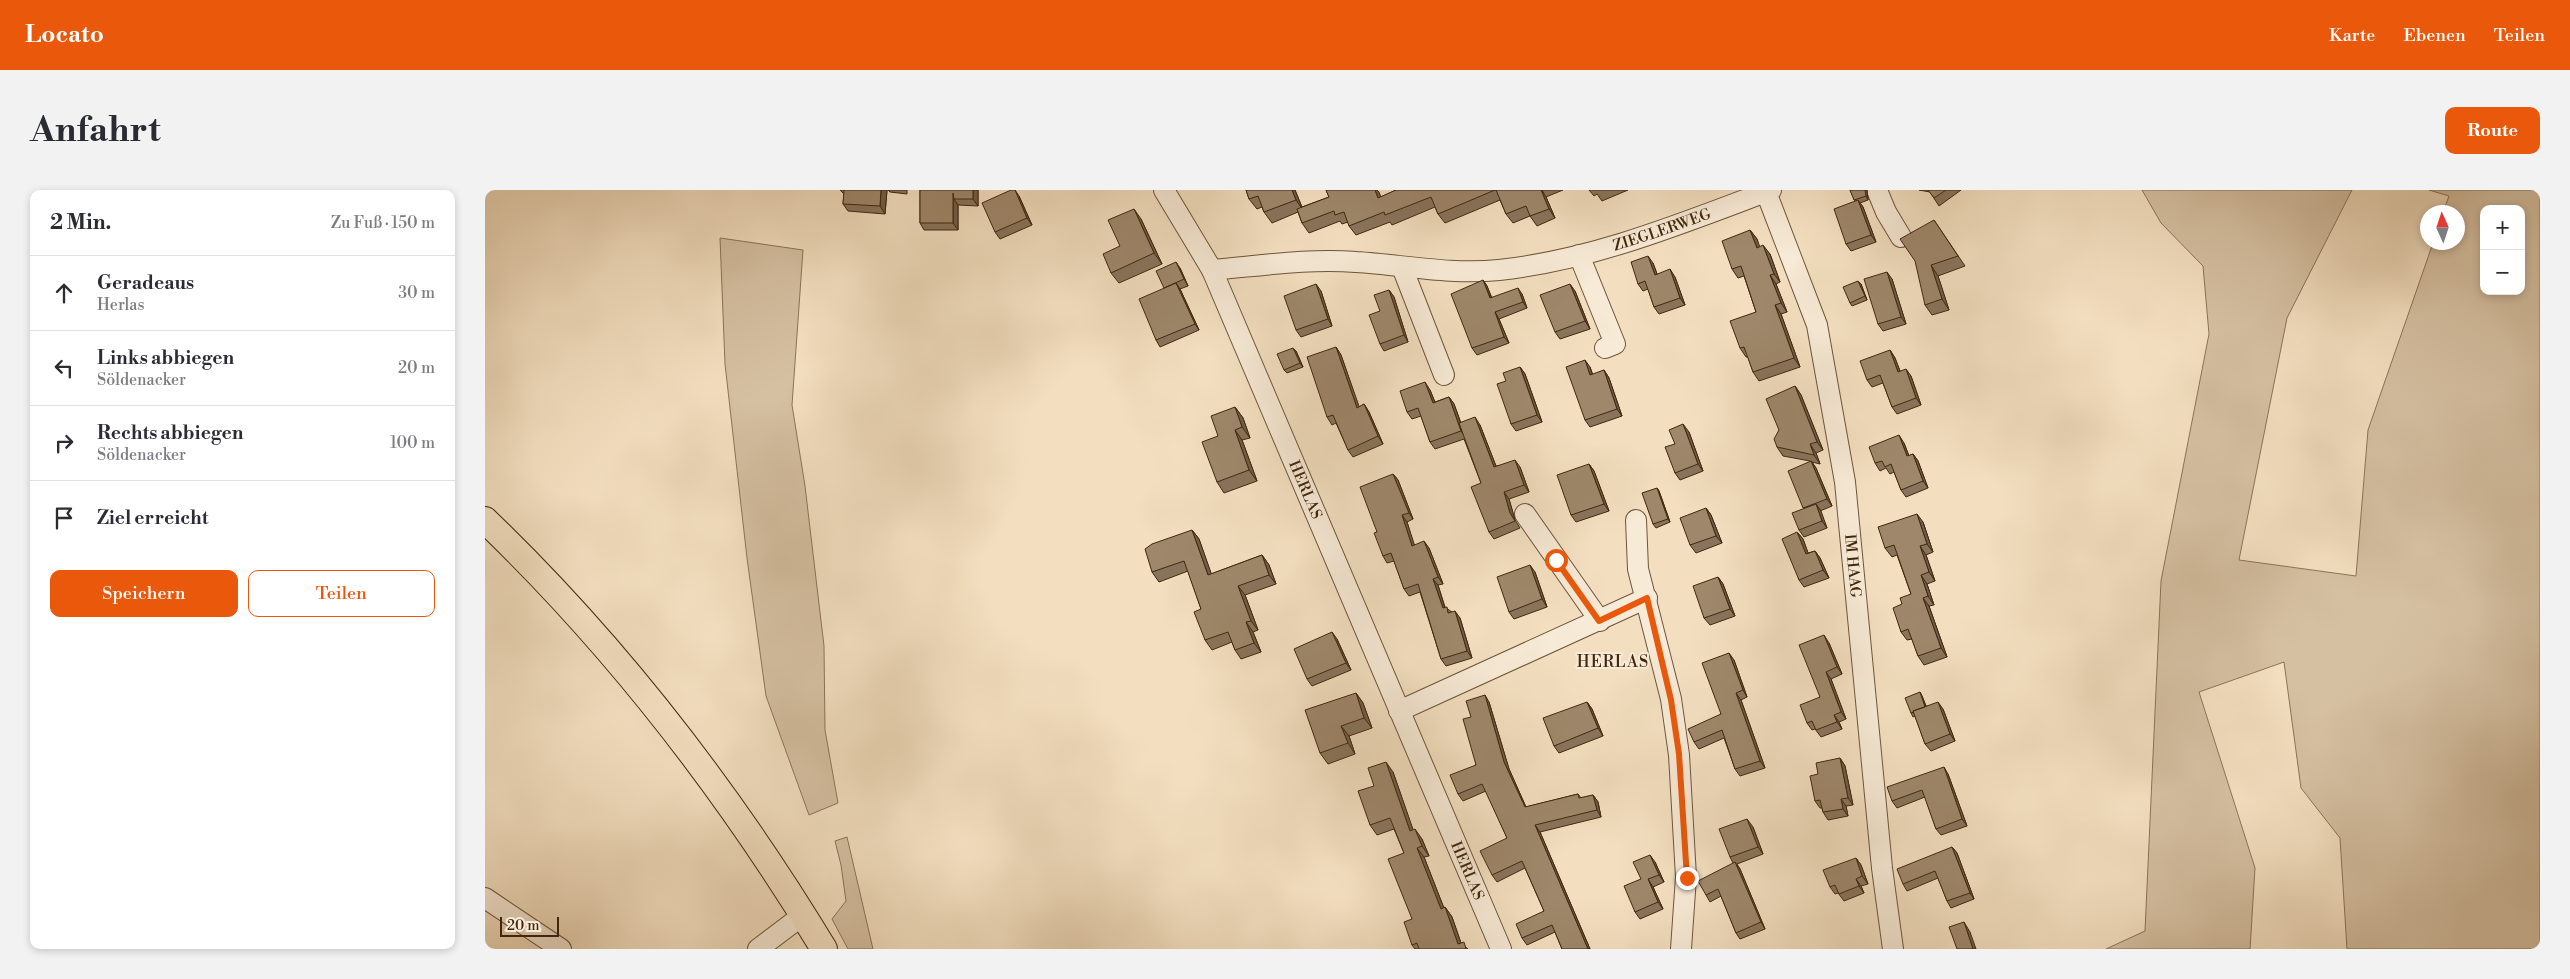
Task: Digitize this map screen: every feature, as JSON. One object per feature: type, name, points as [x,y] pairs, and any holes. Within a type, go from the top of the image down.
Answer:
[{"type":"main road","points":[[485,520],[587,625],[691,752],[803,915],[824,949]]},
{"type":"street","name":"HERLAS","points":[[1164,190],[1212,270],[1501,949]]},
{"type":"street","points":[[1877,190],[1886,212],[1901,237]]},
{"type":"street","name":"ZIEGLERWEG","points":[[1212,270],[1345,262],[1453,271],[1499,270],[1593,253],[1769,191]]},
{"type":"street","name":"IM HAAG","points":[[1769,191],[1817,325],[1845,482],[1882,868],[1893,949]]},
{"type":"street","points":[[1579,255],[1615,344],[1605,348]]},
{"type":"street","points":[[1402,267],[1444,375]]},
{"type":"street","points":[[1525,514],[1599,621]]},
{"type":"street","points":[[1636,520],[1638,568],[1671,700],[1679,754],[1687,878],[1681,949]]},
{"type":"street","points":[[1399,711],[1647,598]]},
{"type":"street","points":[[485,898],[561,949]]},
{"type":"street","points":[[758,949],[803,915]]},
{"type":"shaded area","points":[[2142,190],[2352,190],[2287,318],[2239,560],[2356,576],[2368,430],[2431,250],[2465,250],[2465,205],[2446,205],[2449,196],[2429,190],[2540,190],[2540,949],[2347,949],[2340,838],[2301,788],[2284,662],[2199,692],[2255,868],[2250,949],[2106,949],[2145,931],[2161,581],[2209,334],[2203,266],[2161,223]]},
{"type":"shaded area","points":[[720,238],[803,250],[792,405],[805,486],[824,646],[825,730],[838,803],[809,815],[766,696],[747,558],[725,364]]},
{"type":"shaded area","points":[[847,837],[873,949],[848,949],[832,919],[846,901],[841,865],[835,841]]},
{"type":"building","points":[[844,190],[881,190],[880,206],[843,204]]},
{"type":"building","points":[[920,190],[973,190],[973,199],[954,199],[953,193],[953,223],[920,223]]},
{"type":"building","points":[[1015,190],[1027,218],[995,232],[982,203]]},
{"type":"building","points":[[1246,190],[1292,190],[1296,200],[1264,212],[1258,196],[1249,199]]},
{"type":"building","points":[[1326,190],[1375,190],[1378,198],[1396,190],[1495,190],[1438,214],[1431,197],[1385,215],[1384,212],[1349,226],[1344,212],[1335,215],[1334,211],[1302,223],[1297,209],[1329,197]]},
{"type":"building","points":[[1496,190],[1541,190],[1549,209],[1530,216],[1526,206],[1506,214]]},
{"type":"building","points":[[1850,190],[1865,190],[1866,196],[1854,200]]},
{"type":"building","points":[[1928,190],[1946,190],[1934,198]]},
{"type":"building","points":[[1858,200],[1871,235],[1846,244],[1834,209]]},
{"type":"building","points":[[1134,209],[1154,253],[1111,273],[1103,254],[1120,246],[1108,220]]},
{"type":"building","points":[[1934,220],[1958,256],[1931,265],[1942,299],[1925,305],[1915,261],[1900,239]]},
{"type":"building","points":[[1750,230],[1757,248],[1763,245],[1774,274],[1770,275],[1781,303],[1775,305],[1794,358],[1753,372],[1744,347],[1740,348],[1730,321],[1756,312],[1741,266],[1732,269],[1722,241]]},
{"type":"building","points":[[1648,256],[1655,275],[1670,269],[1680,298],[1654,307],[1645,281],[1638,284],[1631,262]]},
{"type":"building","points":[[1176,262],[1184,279],[1164,288],[1156,271]]},
{"type":"building","points":[[1887,272],[1901,317],[1878,324],[1864,279]]},
{"type":"building","points":[[1483,280],[1490,298],[1518,288],[1523,302],[1495,312],[1504,337],[1472,348],[1451,294]]},
{"type":"building","points":[[1858,281],[1865,296],[1850,303],[1843,287]]},
{"type":"building","points":[[1176,283],[1195,324],[1156,340],[1139,299]]},
{"type":"building","points":[[1316,284],[1328,319],[1296,330],[1284,296]]},
{"type":"building","points":[[1570,284],[1585,321],[1555,332],[1540,295]]},
{"type":"building","points":[[1389,290],[1404,335],[1380,344],[1369,315],[1380,311],[1374,295]]},
{"type":"building","points":[[1336,347],[1357,408],[1364,404],[1378,436],[1348,450],[1333,415],[1327,417],[1307,357]]},
{"type":"building","points":[[1293,348],[1300,363],[1284,370],[1277,354]]},
{"type":"building","points":[[1890,350],[1898,372],[1906,369],[1916,398],[1892,407],[1880,375],[1867,380],[1860,361]]},
{"type":"building","points":[[1585,360],[1590,375],[1604,370],[1617,409],[1585,420],[1566,367]]},
{"type":"building","points":[[1520,367],[1537,415],[1511,424],[1497,384],[1506,381],[1503,373]]},
{"type":"building","points":[[1425,382],[1433,403],[1449,397],[1461,431],[1430,442],[1418,408],[1407,412],[1400,391]]},
{"type":"building","points":[[1795,386],[1817,442],[1810,444],[1814,455],[1777,447],[1774,439],[1779,430],[1766,399]]},
{"type":"building","points":[[1235,407],[1242,427],[1235,430],[1249,470],[1217,482],[1202,442],[1218,436],[1211,416]]},
{"type":"building","points":[[1475,417],[1494,467],[1515,460],[1524,485],[1504,492],[1510,513],[1515,521],[1489,532],[1471,487],[1481,483],[1459,423]]},
{"type":"building","points":[[1683,424],[1698,464],[1675,473],[1665,447],[1675,444],[1669,430]]},
{"type":"building","points":[[1899,435],[1907,456],[1913,454],[1923,481],[1901,490],[1891,464],[1885,467],[1882,461],[1875,463],[1869,447]]},
{"type":"building","points":[[1811,461],[1827,499],[1803,508],[1788,471]]},
{"type":"building","points":[[1589,464],[1604,504],[1571,515],[1557,475]]},
{"type":"building","points":[[1393,474],[1409,513],[1402,515],[1412,546],[1424,541],[1438,577],[1433,579],[1443,608],[1447,607],[1448,613],[1455,611],[1467,651],[1441,659],[1418,584],[1404,589],[1391,553],[1383,556],[1374,533],[1377,532],[1360,487]]},
{"type":"building","points":[[1657,488],[1668,519],[1653,524],[1642,493]]},
{"type":"building","points":[[1816,504],[1822,521],[1799,530],[1792,513]]},
{"type":"building","points":[[1706,508],[1716,536],[1690,545],[1680,518]]},
{"type":"building","points":[[1917,514],[1927,544],[1920,546],[1929,572],[1921,575],[1928,596],[1923,598],[1941,648],[1918,656],[1908,629],[1901,632],[1893,608],[1902,604],[1900,598],[1911,594],[1894,545],[1885,548],[1878,527]]},
{"type":"building","points":[[1192,530],[1208,575],[1262,555],[1269,575],[1238,586],[1251,621],[1246,622],[1254,643],[1235,650],[1228,632],[1205,640],[1194,612],[1201,609],[1184,561],[1152,572],[1145,549],[1152,544]]},
{"type":"building","points":[[1797,532],[1806,554],[1815,551],[1823,570],[1799,580],[1782,539]]},
{"type":"building","points":[[1530,565],[1542,599],[1509,612],[1497,577]]},
{"type":"building","points":[[1718,577],[1730,609],[1704,618],[1693,586]]},
{"type":"building","points":[[1332,632],[1346,663],[1307,679],[1294,649]]},
{"type":"building","points":[[1824,635],[1837,667],[1826,672],[1841,712],[1834,715],[1837,722],[1816,730],[1812,721],[1807,723],[1800,705],[1820,697],[1799,645]]},
{"type":"building","points":[[1729,653],[1743,690],[1736,693],[1760,761],[1735,769],[1722,730],[1694,742],[1688,729],[1721,714],[1702,663]]},
{"type":"building","points":[[1920,692],[1925,707],[1911,713],[1905,698]]},
{"type":"building","points":[[1356,693],[1364,718],[1341,726],[1348,743],[1320,753],[1305,710]]},
{"type":"building","points":[[1485,695],[1504,762],[1525,807],[1578,794],[1579,798],[1593,795],[1597,810],[1535,825],[1588,949],[1562,949],[1552,925],[1522,938],[1516,924],[1544,911],[1522,861],[1492,875],[1480,851],[1507,838],[1482,784],[1458,794],[1450,775],[1476,765],[1463,719],[1471,717],[1466,701]]},
{"type":"building","points":[[1587,702],[1598,728],[1554,746],[1543,718]]},
{"type":"building","points":[[1938,702],[1950,734],[1925,744],[1913,711]]},
{"type":"building","points":[[1840,758],[1848,798],[1841,799],[1843,809],[1823,812],[1820,800],[1815,801],[1810,776],[1818,774],[1816,763]]},
{"type":"building","points":[[1386,762],[1410,831],[1415,829],[1422,846],[1417,848],[1441,909],[1445,907],[1458,944],[1464,942],[1466,949],[1419,949],[1417,943],[1412,945],[1404,922],[1412,919],[1388,859],[1404,853],[1390,818],[1370,825],[1358,791],[1374,786],[1368,768]]},
{"type":"building","points":[[1944,767],[1962,819],[1936,829],[1922,790],[1892,801],[1887,787]]},
{"type":"building","points":[[1747,819],[1758,847],[1730,857],[1719,829]]},
{"type":"building","points":[[1952,847],[1970,893],[1947,901],[1935,871],[1903,884],[1897,869]]},
{"type":"building","points":[[1650,855],[1659,875],[1648,879],[1658,902],[1635,912],[1624,886],[1641,879],[1633,862]]},
{"type":"building","points":[[1856,858],[1862,876],[1856,879],[1859,886],[1839,894],[1835,885],[1830,887],[1823,870]]},
{"type":"building","points":[[1735,862],[1761,922],[1736,933],[1718,889],[1706,895],[1698,881]]},
{"type":"building","points":[[1964,922],[1973,949],[1957,949],[1949,927]]},
{"type":"district","name":"HERLAS","points":[[1613,662]]},
{"type":"route","points":[[1556,560],[1599,621],[1647,598],[1671,700],[1679,754],[1687,878]]}]
